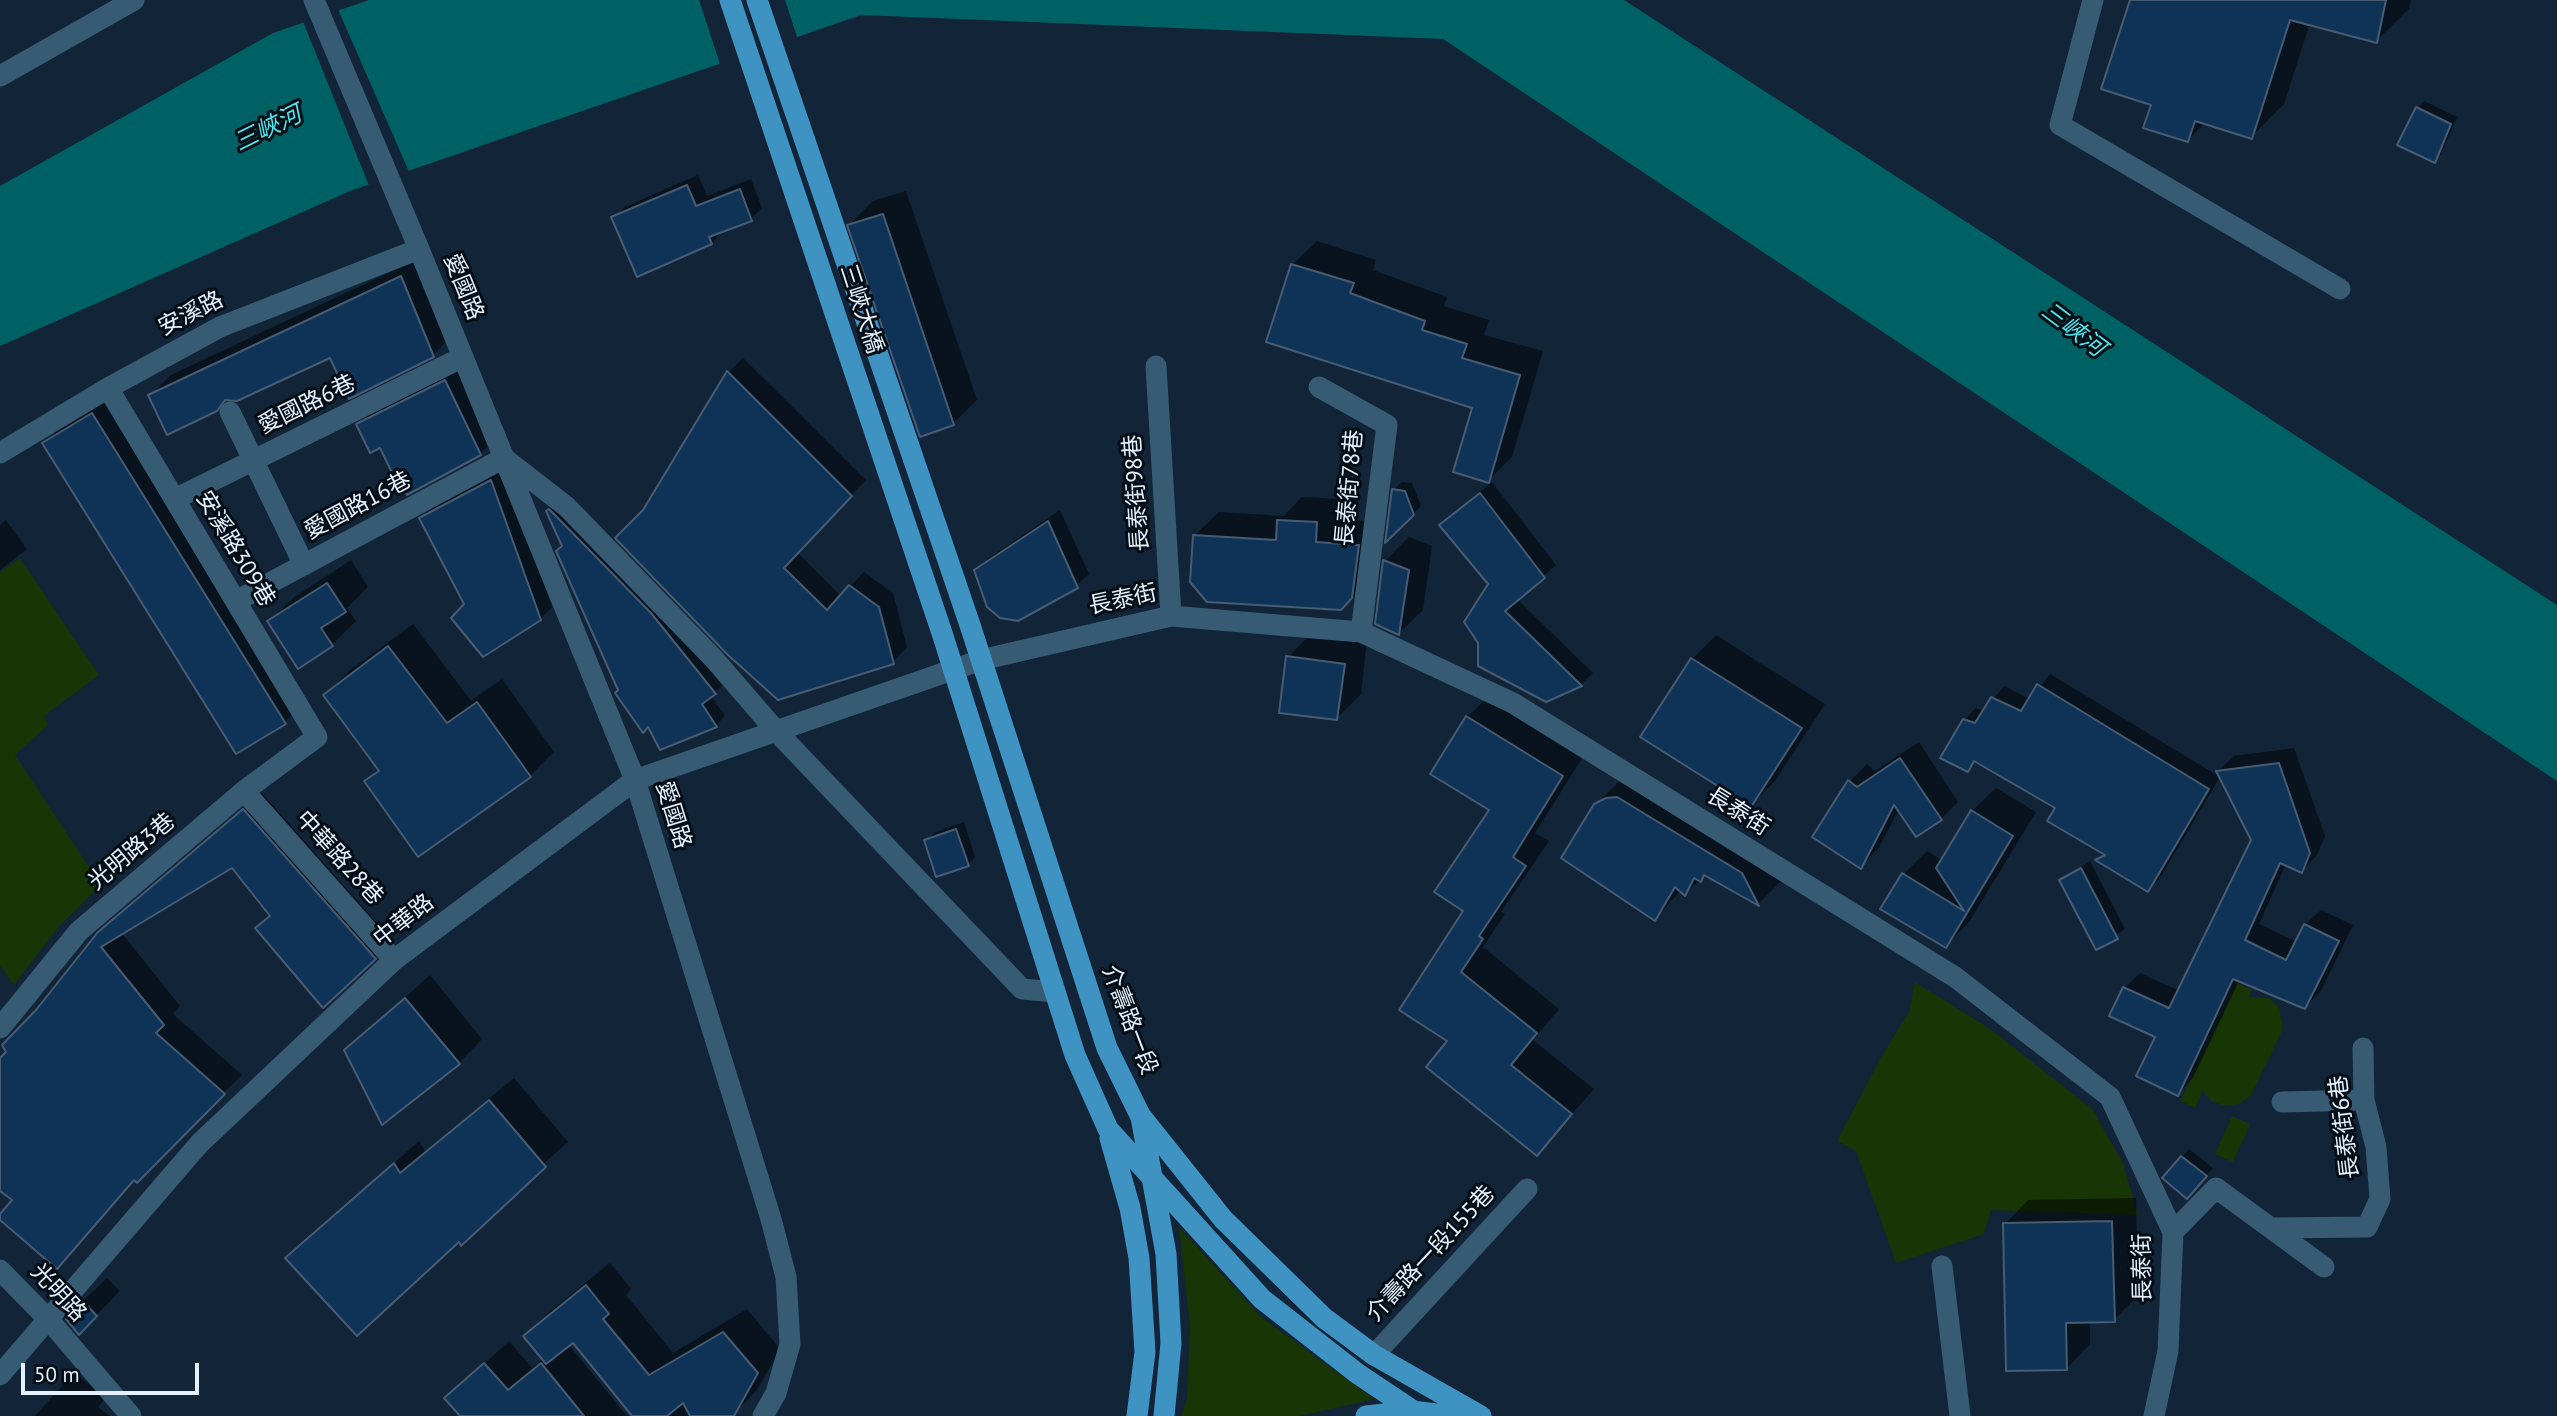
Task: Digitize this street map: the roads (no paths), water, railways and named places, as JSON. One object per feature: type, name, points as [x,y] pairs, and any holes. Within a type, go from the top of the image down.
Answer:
[{"type":"main road","name":"三峽大橋","points":[[730,0],[953,669]]},
{"type":"main road","name":"三峽大橋","points":[[757,0],[970,625]]},
{"type":"main road","name":"介壽路一段","points":[[970,625],[1107,1048],[1140,1115],[1223,1219],[1280,1278],[1324,1318],[1374,1355],[1481,1416]]},
{"type":"main road","points":[[953,669],[1075,1055],[1108,1129],[1130,1208],[1139,1258],[1145,1352],[1137,1416]]},
{"type":"main road","points":[[1140,1115],[1166,1254],[1171,1343],[1164,1416]]},
{"type":"main road","points":[[1108,1129],[1153,1182],[1262,1299],[1358,1374],[1417,1413]]},
{"type":"main road","points":[[1366,1416],[1417,1413],[1452,1416]]},
{"type":"street","points":[[0,76],[134,0]]},
{"type":"street","name":"愛國路","points":[[314,0],[419,249],[635,780],[767,1206],[786,1278],[790,1344],[776,1393],[763,1416]]},
{"type":"street","points":[[2093,0],[2060,125],[2340,289]]},
{"type":"street","name":"安溪路","points":[[0,453],[108,388],[220,327],[419,249]]},
{"type":"street","name":"愛國路6巷","points":[[175,499],[463,357]]},
{"type":"street","name":"長泰街98巷","points":[[1156,366],[1171,616]]},
{"type":"street","name":"長泰街78巷","points":[[1319,387],[1387,425],[1361,632]]},
{"type":"street","name":"安溪路309巷","points":[[108,388],[317,737]]},
{"type":"street","points":[[230,412],[304,565]]},
{"type":"street","points":[[504,458],[567,507],[714,659],[777,732],[1022,989],[1055,992]]},
{"type":"street","name":"愛國路16巷","points":[[236,601],[504,458]]},
{"type":"street","name":"長泰街","points":[[953,669],[981,660],[1171,616],[1361,632],[1513,703],[1955,977],[2110,1097],[2173,1232],[2168,1351],[2154,1416]]},
{"type":"street","name":"中華路","points":[[0,1375],[200,1143],[394,960],[635,780],[953,669]]},
{"type":"street","name":"光明路3巷","points":[[0,1028],[79,931],[244,791],[317,737]]},
{"type":"street","name":"中華路28巷","points":[[244,791],[394,960]]},
{"type":"street","name":"長泰街6巷","points":[[2271,1228],[2367,1227],[2379,1199],[2376,1147],[2364,1101],[2363,1048]]},
{"type":"street","points":[[2282,1102],[2364,1101]]},
{"type":"street","points":[[2173,1232],[2216,1188],[2324,1267]]},
{"type":"street","name":"介壽路一段155巷","points":[[1374,1355],[1527,1189]]},
{"type":"street","points":[[1942,1266],[1960,1416]]},
{"type":"street","name":"光明路","points":[[0,1270],[49,1320],[131,1416]]},
{"type":"water","name":"三峽河","points":[[369,0],[1624,0],[2557,605],[2557,781],[1443,39],[861,15],[350,191],[0,346],[0,186],[273,33]]}]
